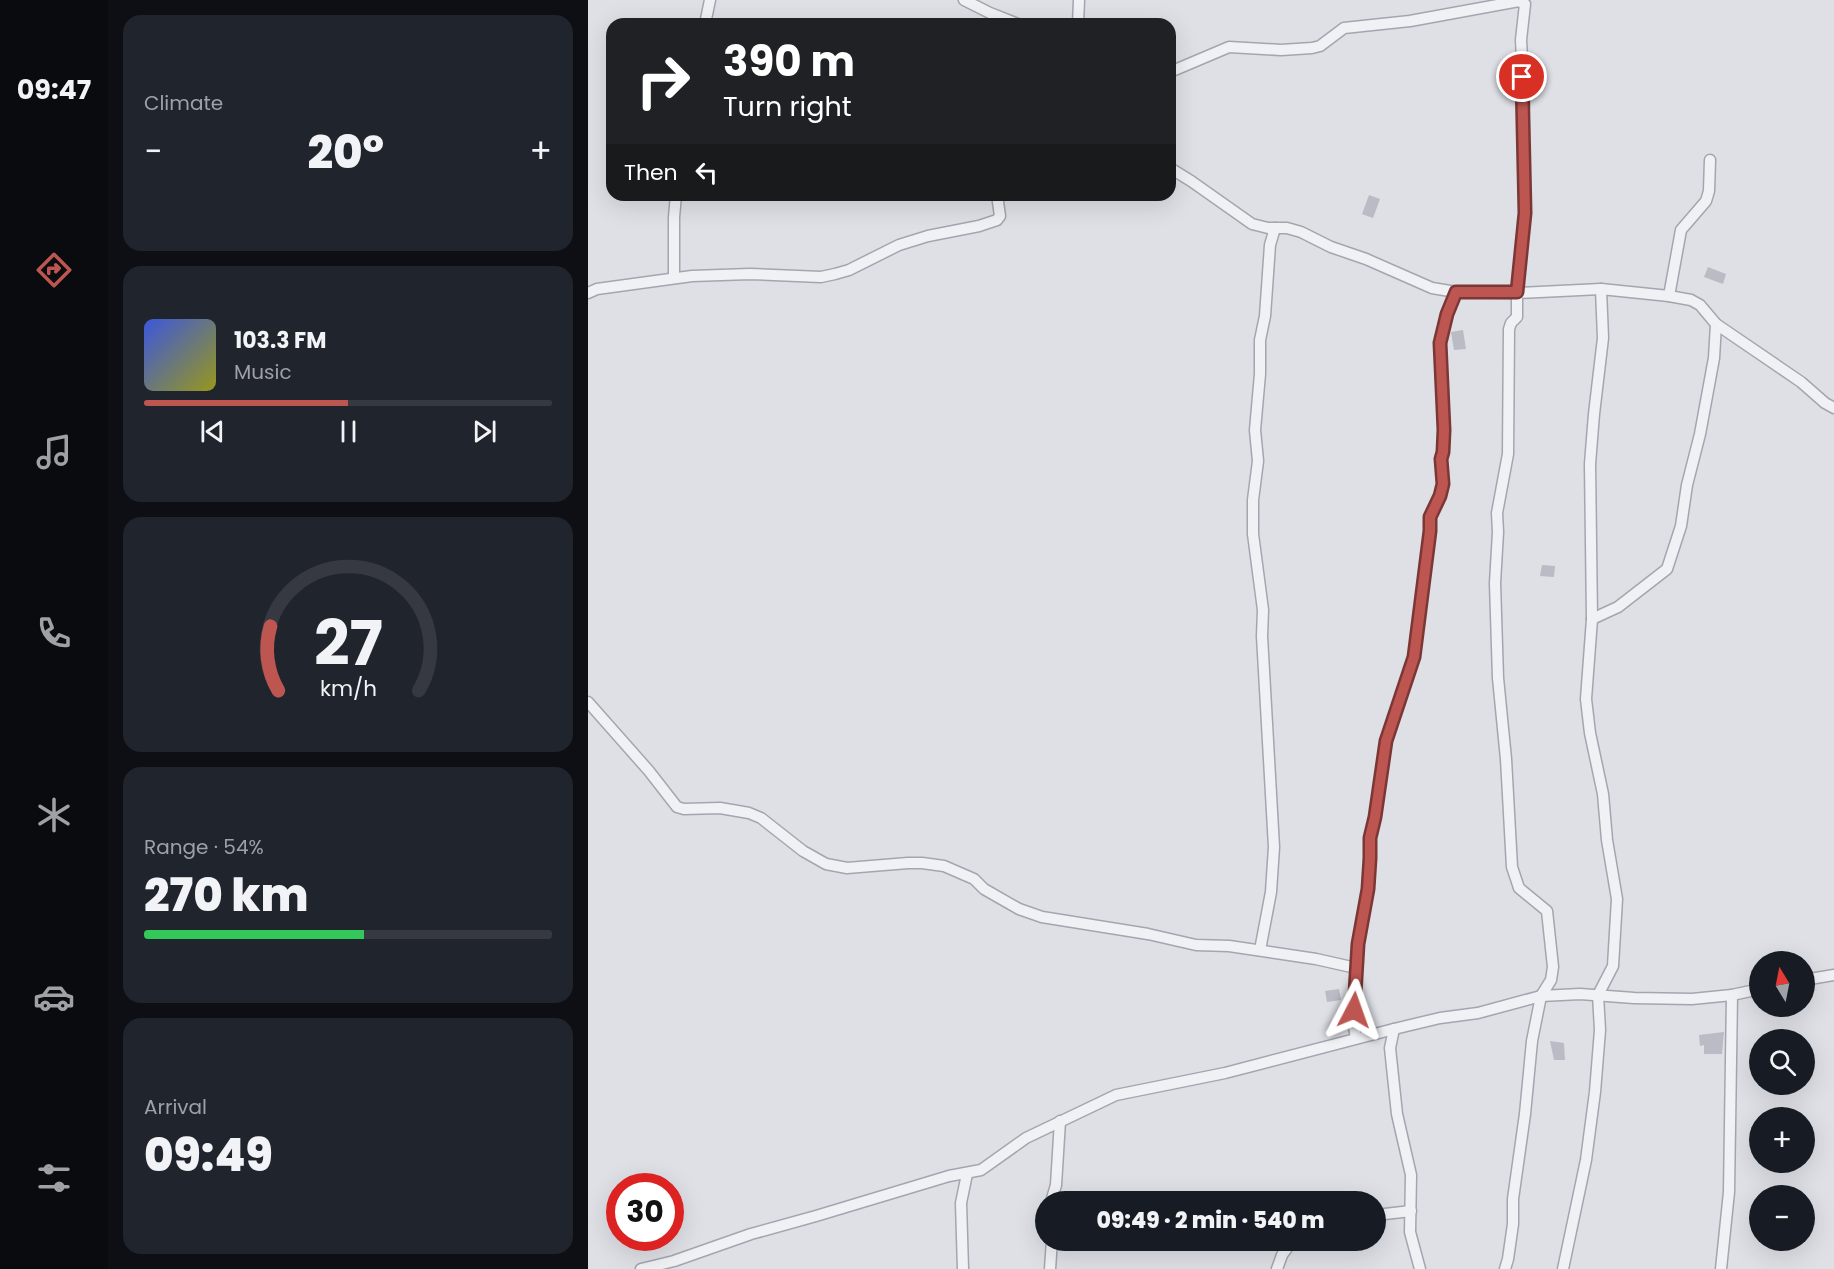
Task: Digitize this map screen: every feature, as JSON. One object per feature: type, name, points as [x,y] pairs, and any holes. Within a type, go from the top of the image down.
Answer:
[{"type":"street","points":[[706,18],[710,0]]},
{"type":"street","points":[[964,0],[1003,18]]},
{"type":"street","points":[[990,13],[993,0]]},
{"type":"street","points":[[1078,18],[1079,0]]},
{"type":"street","points":[[1176,69],[1229,46],[1281,50],[1312,48],[1320,46],[1344,28],[1410,21],[1519,1],[1525,5],[1521,40],[1525,213],[1517,292],[1517,317],[1509,329],[1508,454],[1497,513],[1495,583],[1512,867],[1519,888],[1547,911],[1553,967],[1551,980],[1541,996],[1532,1041],[1513,1200],[1513,1224],[1505,1269]]},
{"type":"street","points":[[1669,296],[1681,230],[1706,201],[1710,160]]},
{"type":"street","points":[[1176,171],[1252,224],[1301,232],[1331,247],[1366,259],[1432,288],[1456,292],[1601,289],[1691,300],[1700,305],[1716,324],[1801,382],[1834,408]]},
{"type":"street","points":[[674,278],[675,201]]},
{"type":"street","points":[[588,293],[597,289],[674,278],[750,274],[821,277],[835,274],[849,270],[899,245],[997,220],[1000,216],[998,201]]},
{"type":"street","points":[[1260,950],[1271,892],[1274,847],[1262,636],[1263,610],[1253,534],[1253,500],[1258,461],[1255,430],[1260,374],[1260,340],[1265,316],[1270,245],[1275,228]]},
{"type":"street","points":[[1563,1269],[1586,1160],[1600,1030],[1598,995],[1613,966],[1617,900],[1607,840],[1603,794],[1590,733],[1586,699],[1593,619],[1590,464],[1603,338],[1601,289]]},
{"type":"street","points":[[1356,1038],[1353,1021],[1356,968],[1368,889],[1370,838],[1383,757],[1395,710],[1414,657],[1430,517],[1442,488],[1441,459],[1444,430],[1440,343],[1447,314],[1456,292]]},
{"type":"street","points":[[1593,619],[1618,607],[1667,569],[1681,526],[1686,484],[1700,434],[1714,358],[1716,324]]},
{"type":"street","points":[[588,702],[677,807],[684,809],[720,808],[749,813],[760,818],[803,851],[826,864],[847,868],[908,863],[944,866],[974,879],[984,889],[1019,909],[1042,917],[1148,934],[1196,945],[1260,950],[1356,968]]},
{"type":"street","points":[[1815,978],[1834,975]]},
{"type":"street","points":[[641,1269],[674,1261],[751,1234],[949,1176],[981,1170],[1026,1138],[1122,1093],[1225,1073],[1356,1038],[1440,1018],[1478,1013],[1541,996],[1580,994],[1692,999],[1749,991]]},
{"type":"street","points":[[1721,1269],[1729,1192],[1732,995]]},
{"type":"street","points":[[1394,1029],[1390,1048],[1398,1122],[1411,1175],[1410,1232],[1420,1269]]},
{"type":"street","points":[[1054,1191],[1060,1121]]},
{"type":"street","points":[[963,1269],[962,1203],[967,1174]]},
{"type":"street","points":[[1386,1214],[1411,1211]]},
{"type":"street","points":[[1050,1269],[1051,1251]]},
{"type":"street","points":[[1276,1269],[1285,1251]]},
{"type":"building","points":[[1369,195],[1380,199],[1373,218],[1362,214]]},
{"type":"building","points":[[1708,267],[1726,274],[1723,284],[1704,277]]},
{"type":"building","points":[[1463,330],[1466,349],[1454,350],[1451,332]]},
{"type":"building","points":[[1542,565],[1555,566],[1554,577],[1540,576]]},
{"type":"building","points":[[1339,989],[1341,1000],[1327,1002],[1325,991]]},
{"type":"building","points":[[1724,1032],[1722,1054],[1704,1054],[1704,1045],[1700,1046],[1699,1035]]},
{"type":"building","points":[[1550,1041],[1564,1043],[1565,1060],[1554,1060]]},
{"type":"route","points":[[1354,1010],[1358,944],[1368,889],[1369,842],[1379,793],[1383,757],[1395,710],[1414,657],[1430,517],[1443,484],[1441,459],[1444,430],[1440,343],[1447,314],[1456,292],[1517,292],[1525,213],[1522,77]]}]
